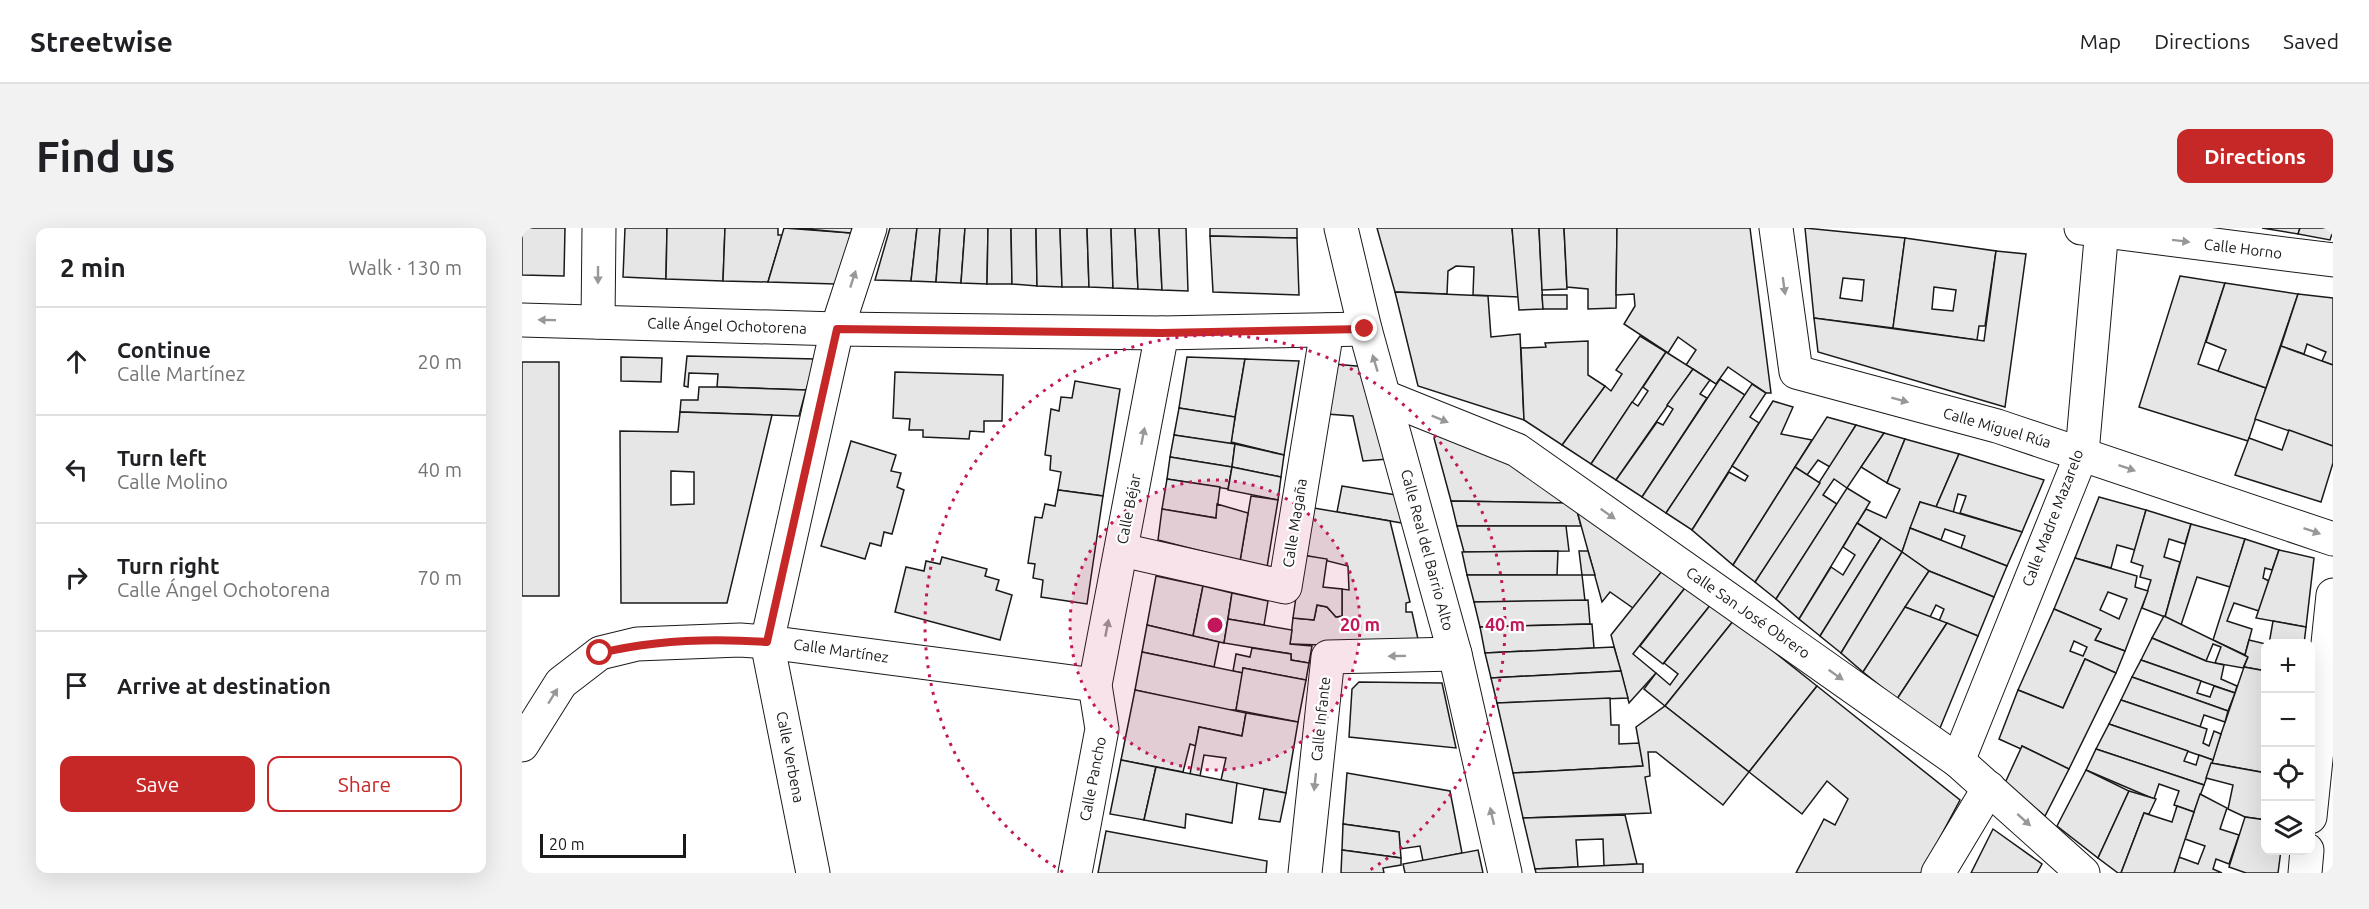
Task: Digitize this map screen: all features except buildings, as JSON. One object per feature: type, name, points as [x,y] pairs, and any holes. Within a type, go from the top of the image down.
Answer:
[{"type":"street","points":[[598,228],[598,322]]},
{"type":"street","points":[[767,642],[837,329],[870,228]]},
{"type":"street","name":"Calle Real del Barrio Alto","points":[[1341,228],[1365,329],[1455,654],[1505,873]]},
{"type":"street","name":"Calle Miguel Rúa","points":[[1776,228],[1796,372],[1997,426],[2333,539]]},
{"type":"street","name":"Calle Madre Mazarelo","points":[[1958,761],[2082,453],[2095,229]]},
{"type":"street","name":"Calle Horno","points":[[2095,229],[2333,260]]},
{"type":"street","name":"Calle Ángel Ochotorena","points":[[522,320],[837,329],[1162,333],[1365,329]]},
{"type":"street","name":"Calle Magaña","points":[[1122,549],[1285,587],[1327,330]]},
{"type":"street","name":"Calle Béjar","points":[[1095,685],[1162,333]]},
{"type":"street","name":"Calle San José Obrero","points":[[1385,397],[1517,450],[1958,761],[2083,873]]},
{"type":"street","points":[[2312,801],[2333,595]]},
{"type":"street","name":"Calle Martínez","points":[[522,745],[561,683],[600,653],[637,644],[740,640],[767,642],[1095,685]]},
{"type":"street","name":"Calle Verbena","points":[[767,642],[813,873]]},
{"type":"street","name":"Calle Infante","points":[[1305,873],[1328,657],[1455,654]]},
{"type":"street","name":"Calle Pancho","points":[[1075,873],[1102,729],[1095,685]]},
{"type":"street","points":[[1938,873],[1989,788]]},
{"type":"street","points":[[2305,873],[2307,855]]},
{"type":"route","points":[[600,653],[637,644],[740,640],[767,642],[837,329],[1162,333],[1365,329]]}]
